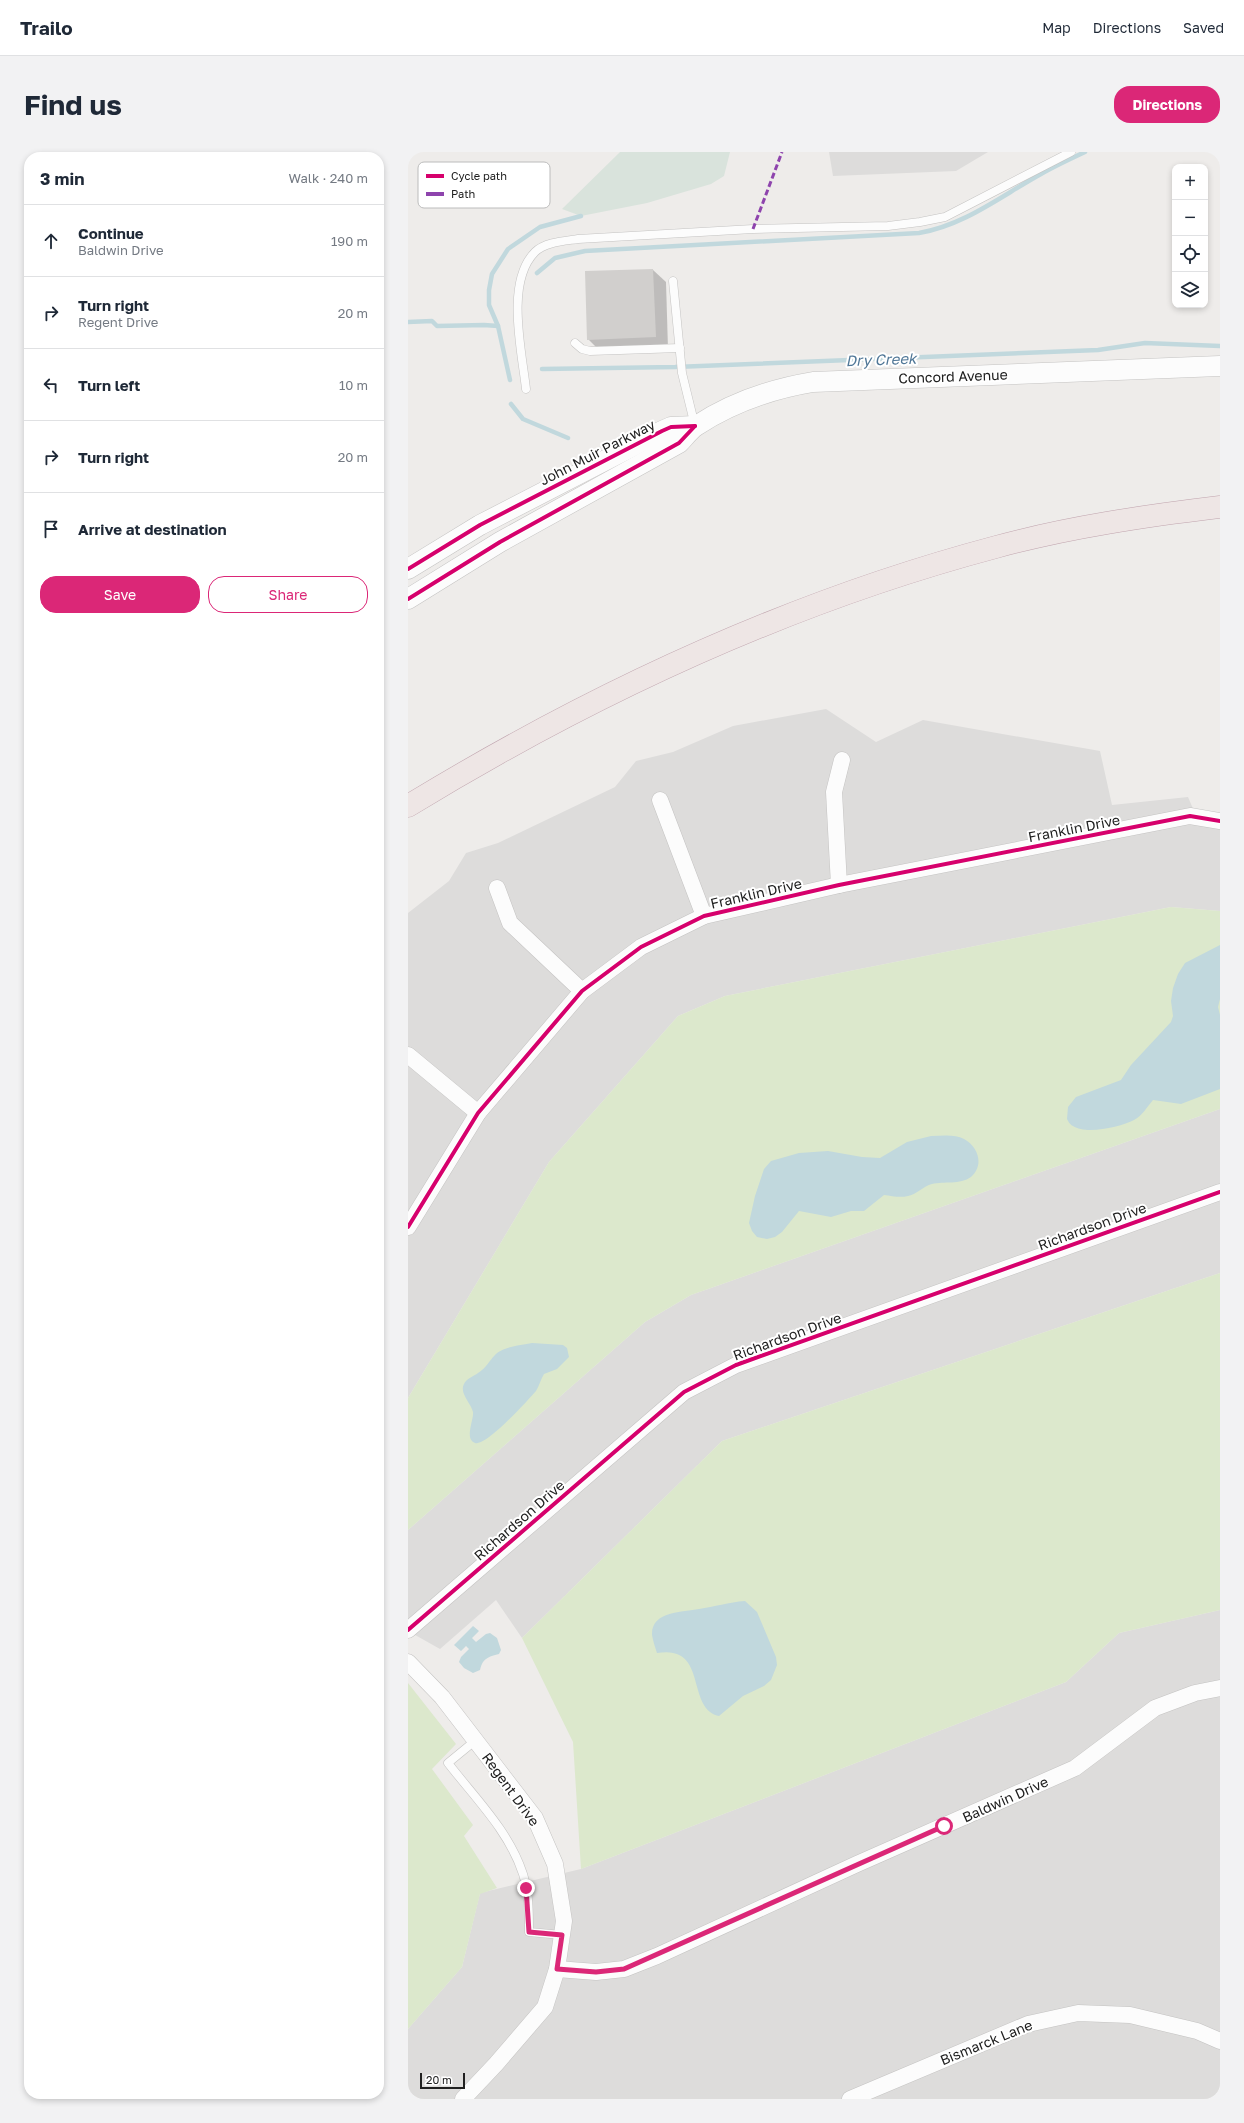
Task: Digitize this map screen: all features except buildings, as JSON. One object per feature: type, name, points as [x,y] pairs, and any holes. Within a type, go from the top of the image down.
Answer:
[{"type":"highway","points":[[408,806],[586,705],[664,668],[812,607],[890,579],[996,547],[1082,527],[1220,507]]},
{"type":"street","name":"Concord Avenue","points":[[695,426],[745,400],[786,386],[813,382],[1220,366]]},
{"type":"street","name":"John Muir Parkway","points":[[408,569],[480,525],[666,429],[671,427],[695,426]]},
{"type":"street","points":[[408,599],[500,542],[679,443],[695,426]]},
{"type":"street","points":[[839,885],[834,792],[842,760]]},
{"type":"street","points":[[660,800],[704,916]]},
{"type":"street","name":"Franklin Drive","points":[[408,1227],[478,1113],[582,991],[641,947],[704,916],[839,885],[1190,816],[1220,821]]},
{"type":"street","points":[[497,888],[510,923],[582,991]]},
{"type":"street","points":[[408,1055],[478,1113]]},
{"type":"street","name":"Richardson Drive","points":[[408,1630],[684,1392],[736,1365],[1220,1192]]},
{"type":"street","name":"Regent Drive","points":[[408,1662],[442,1697],[535,1818],[555,1864],[564,1921],[557,1969],[545,2007],[496,2064],[463,2099]]},
{"type":"street","name":"Baldwin Drive","points":[[557,1969],[596,1972],[624,1969],[657,1956],[857,1864],[1075,1768],[1155,1708],[1195,1692],[1220,1688]]},
{"type":"street","name":"Bismarck Lane","points":[[850,2099],[1028,2024],[1078,2013],[1130,2015],[1197,2031],[1220,2041]]},
{"type":"lane","points":[[526,389],[517,314],[520,281],[527,262],[535,252],[552,244],[578,239],[753,229],[888,226],[920,222],[945,217],[1071,152]]},
{"type":"lane","points":[[674,281],[682,373],[695,426]]},
{"type":"lane","points":[[576,343],[582,349],[590,351],[680,348]]},
{"type":"lane","points":[[476,1740],[448,1763],[504,1833],[514,1851],[523,1875],[528,1901],[529,1932],[562,1935]]},
{"type":"shaded area","points":[[620,152],[730,152],[724,176],[711,184],[647,203],[581,216],[562,209]]},
{"type":"shaded area","points":[[829,152],[988,152],[956,171],[833,176]]},
{"type":"shaded area","points":[[826,709],[876,742],[923,720],[1100,751],[1112,805],[1188,797],[1194,811],[1220,816],[1220,911],[1171,907],[725,996],[678,1016],[549,1162],[408,1398],[408,913],[449,881],[466,853],[498,843],[615,787],[636,761],[673,752],[733,726]]},
{"type":"shaded area","points":[[1220,1109],[1220,1273],[722,1441],[522,1638],[496,1600],[440,1649],[408,1631],[408,1530],[645,1322],[691,1295]]},
{"type":"shaded area","points":[[1220,1610],[1220,2099],[408,2099],[408,2029],[462,1967],[480,1893],[581,1869],[1066,1682],[1119,1633]]},
{"type":"green space","points":[[1171,907],[1220,911],[1220,1109],[691,1295],[645,1322],[408,1530],[408,1398],[549,1162],[678,1016],[725,996]]},
{"type":"green space","points":[[1220,1273],[1220,1610],[1119,1633],[1066,1682],[581,1869],[573,1742],[522,1638],[722,1441]]},
{"type":"green space","points":[[408,1683],[456,1744],[432,1769],[473,1825],[464,1836],[497,1888],[480,1894],[462,1967],[408,2029]]},
{"type":"water","points":[[1220,945],[1220,999],[1218,1007],[1220,1015],[1220,1089],[1181,1104],[1153,1100],[1137,1118],[1121,1125],[1104,1129],[1086,1130],[1079,1129],[1071,1125],[1067,1119],[1068,1107],[1076,1097],[1121,1080],[1131,1065],[1171,1022],[1173,1016],[1171,1001],[1173,988],[1178,974],[1185,963]]},
{"type":"water","points":[[931,1136],[957,1136],[969,1142],[978,1157],[978,1168],[975,1173],[971,1177],[962,1181],[937,1183],[926,1186],[915,1194],[908,1196],[899,1197],[884,1195],[864,1211],[851,1211],[831,1217],[799,1211],[782,1232],[775,1237],[767,1239],[757,1237],[752,1231],[749,1223],[755,1196],[764,1169],[771,1161],[799,1153],[828,1151],[862,1157],[880,1158],[907,1142]]},
{"type":"water","points":[[532,1343],[563,1345],[567,1348],[569,1357],[557,1369],[544,1374],[536,1391],[497,1431],[488,1438],[475,1443],[470,1438],[473,1412],[463,1391],[465,1382],[483,1369],[498,1352],[512,1347]]},
{"type":"water","points":[[745,1601],[757,1612],[776,1657],[777,1665],[771,1680],[764,1686],[743,1696],[719,1716],[709,1711],[702,1702],[691,1667],[684,1658],[673,1653],[657,1653],[653,1642],[653,1627],[657,1621],[669,1614]]},
{"type":"water","points":[[473,1626],[479,1631],[472,1638],[476,1642],[486,1634],[490,1633],[497,1638],[501,1650],[499,1654],[484,1660],[480,1670],[473,1673],[464,1668],[459,1662],[461,1657],[469,1649],[466,1646],[461,1651],[454,1645]]},
{"type":"waterway","points":[[537,273],[555,258],[585,251],[919,233],[952,224],[967,217],[1046,171],[1085,152]]},
{"type":"waterway","points":[[510,380],[498,326],[489,305],[489,290],[492,274],[508,249],[540,227],[581,216]]},
{"type":"waterway","name":"Dry Creek","points":[[408,322],[432,321],[437,326],[498,326]]},
{"type":"waterway","name":"Dry Creek","points":[[542,369],[675,367],[1098,350],[1145,343],[1220,346]]},
{"type":"waterway","points":[[511,404],[523,419],[568,438]]},
{"type":"marked path","points":[[753,229],[782,152]]},
{"type":"cycle path","points":[[408,569],[480,525],[662,431],[671,427],[695,426]]},
{"type":"cycle path","points":[[408,599],[500,542],[679,443],[695,426]]},
{"type":"cycle path","points":[[408,1227],[478,1113],[582,991],[641,947],[704,916],[839,885],[1190,816],[1220,821]]},
{"type":"cycle path","points":[[408,1630],[684,1392],[736,1365],[1220,1192]]},
{"type":"route","points":[[526,1888],[529,1932],[562,1935],[557,1969],[596,1972],[624,1969],[657,1956],[857,1864],[944,1826]]}]
